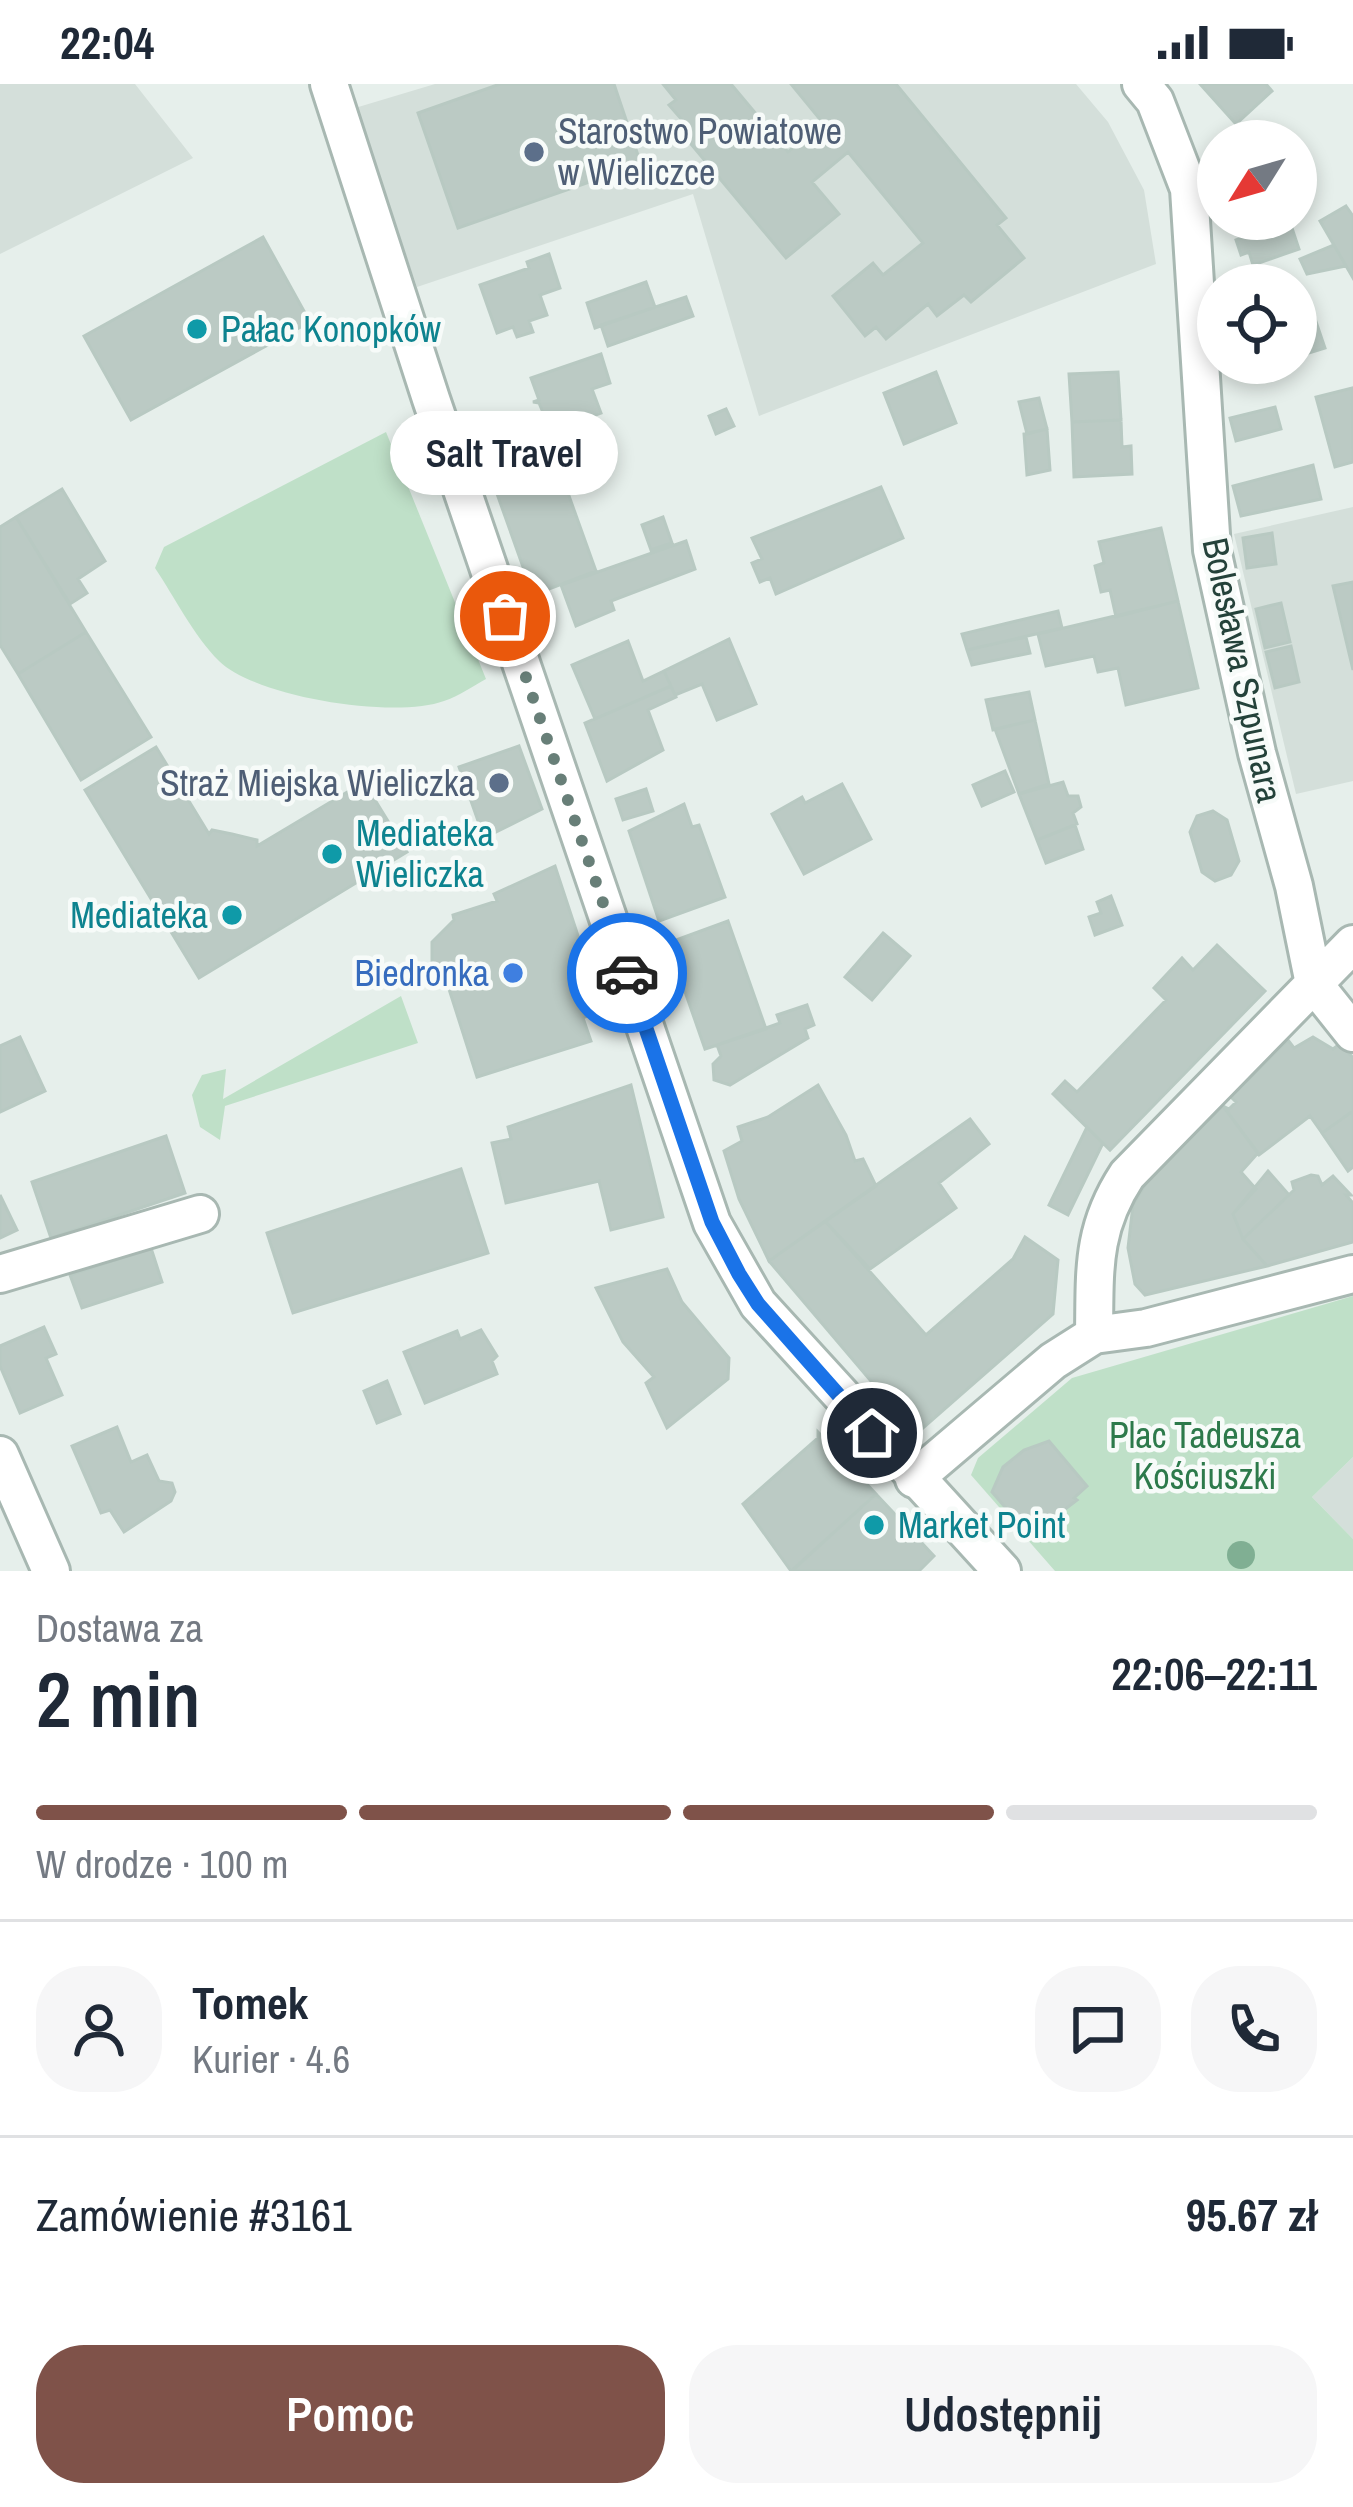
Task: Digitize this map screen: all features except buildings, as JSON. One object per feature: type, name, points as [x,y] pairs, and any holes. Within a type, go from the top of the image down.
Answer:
[{"type":"street","points":[[329,84],[431,400],[712,1222],[758,1304],[1002,1571]]},
{"type":"street","name":"Bolesława Szpunara","points":[[1141,84],[1155,100],[1189,189],[1212,550],[1314,984],[1353,1033]]},
{"type":"street","points":[[1094,1335],[1096,1246],[1112,1198],[1127,1175],[1353,944]]},
{"type":"street","points":[[0,1274],[200,1214]]},
{"type":"street","points":[[914,1479],[1053,1360],[1094,1335],[1146,1328],[1353,1274]]},
{"type":"street","points":[[0,1455],[51,1571]]},
{"type":"shaded area","points":[[0,84],[135,84],[193,158],[0,254]]},
{"type":"shaded area","points":[[435,84],[1076,84],[1108,122],[1144,190],[1156,264],[759,416],[693,194],[417,287],[355,108]]},
{"type":"shaded area","points":[[1353,507],[1353,781],[1296,794],[1234,534]]},
{"type":"shaded area","points":[[1353,1457],[1353,1539],[1312,1497]]},
{"type":"green space","points":[[386,432],[486,679],[444,701],[394,708],[294,695],[238,674],[201,640],[155,568],[164,547]]},
{"type":"green space","points":[[401,996],[418,1043],[225,1106],[220,1140],[200,1127],[192,1095],[202,1075],[226,1069],[223,1099]]},
{"type":"green space","name":"Plac Tadeusza Kościuszki","points":[[1353,1296],[1353,1457],[1312,1497],[1353,1539],[1353,1571],[1055,1571],[971,1475],[978,1458],[1072,1378]]},
{"type":"way so far","points":[[505,616],[627,973]]},
{"type":"place","name":"Starostwo Powiatowe w Wieliczce","points":[[534,152]]},
{"type":"place","name":"Pałac Konopków","points":[[197,329]]},
{"type":"place","name":"Salt Travel","points":[[505,616]]},
{"type":"place","name":"Straż Miejska Wieliczka","points":[[499,783]]},
{"type":"place","name":"Mediateka Wieliczka","points":[[332,854]]},
{"type":"place","name":"Mediateka","points":[[232,915]]},
{"type":"place","name":"Biedronka","points":[[513,973]]},
{"type":"place","name":"Market Point","points":[[874,1525]]},
{"type":"route","points":[[627,973],[712,1222],[739,1274],[758,1304],[872,1433]]}]
